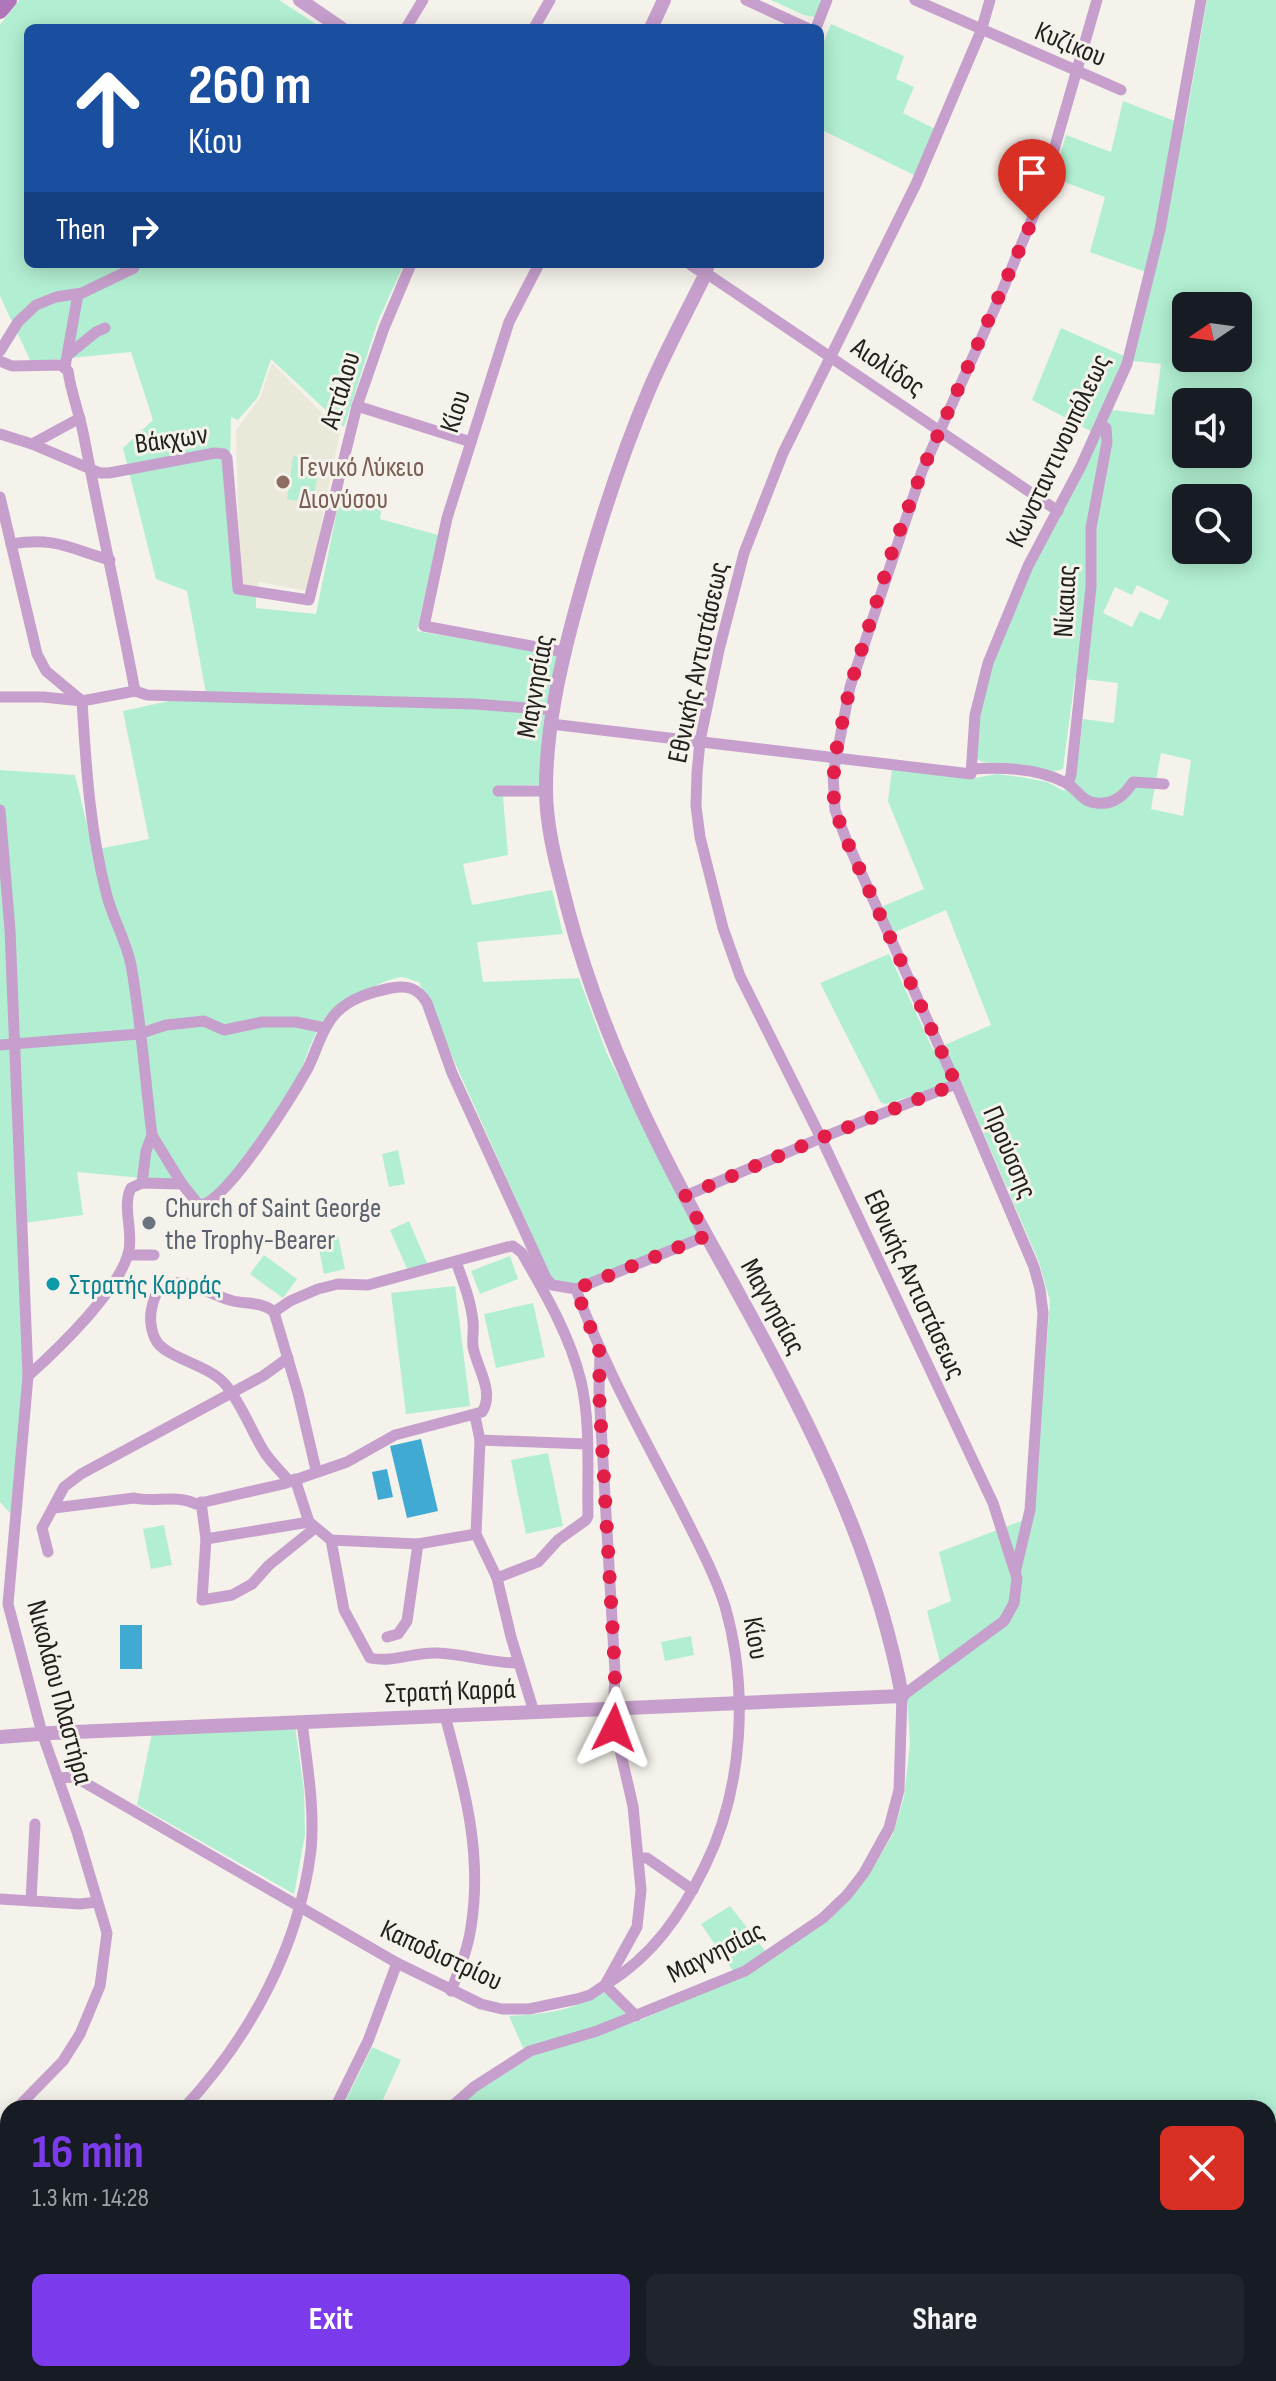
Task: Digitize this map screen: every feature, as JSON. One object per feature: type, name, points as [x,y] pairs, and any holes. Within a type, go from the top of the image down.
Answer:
[{"type":"main road","points":[[0,11],[9,0]]},
{"type":"street","points":[[300,0],[335,24]]},
{"type":"street","points":[[408,24],[423,0]]},
{"type":"street","points":[[536,24],[550,0]]},
{"type":"street","points":[[653,24],[664,0]]},
{"type":"street","points":[[746,0],[798,24]]},
{"type":"street","points":[[818,24],[827,0]]},
{"type":"street","name":"Κυζίκου","points":[[915,0],[1121,90]]},
{"type":"street","name":"Εθνικής Αντιστάσεως","points":[[902,1696],[1004,1621],[1014,1603],[1017,1587],[1015,1572],[993,1503],[821,1138],[740,976],[723,928],[696,806],[700,741],[744,553],[783,453],[828,356],[916,184],[981,31],[990,0]]},
{"type":"street","name":"Προύσσης","points":[[1015,1572],[1031,1495],[1042,1301],[1034,1267],[838,820],[833,799],[835,756],[850,687],[904,519],[938,430],[1032,221],[1097,0]]},
{"type":"street","name":"Κωνσταντινουπόλεως","points":[[972,772],[975,715],[988,663],[1028,566],[1101,424],[1127,364],[1145,294],[1181,117],[1201,0]]},
{"type":"street","points":[[0,351],[18,322],[36,305],[56,297],[78,294],[134,268]]},
{"type":"street","name":"Αττάλου","points":[[237,586],[240,590],[309,600],[357,406],[384,328],[409,268]]},
{"type":"street","name":"Κίου","points":[[537,268],[509,322],[447,518],[424,626],[564,652]]},
{"type":"street","name":"Αιολίδος","points":[[708,268],[828,356],[1058,511]]},
{"type":"street","name":"Μαγνησίας","points":[[459,2100],[530,2051],[597,2031],[755,1966],[823,1918],[847,1895],[879,1849],[897,1806],[902,1696],[887,1623],[850,1516],[795,1397],[633,1095],[598,1008],[556,863],[546,791],[552,717],[564,652],[616,472],[650,388],[708,268]]},
{"type":"street","points":[[78,294],[65,367],[80,418],[135,691]]},
{"type":"street","points":[[69,354],[105,328]]},
{"type":"street","points":[[0,361],[12,366],[65,367]]},
{"type":"street","points":[[357,406],[471,442]]},
{"type":"street","points":[[32,444],[80,418]]},
{"type":"street","name":"Νίκαιας","points":[[1068,783],[1091,587],[1091,528],[1107,442],[1106,428],[1101,424]]},
{"type":"street","name":"Βάκχων","points":[[0,434],[32,444],[89,469],[109,473],[215,453],[224,454],[231,491],[237,586]]},
{"type":"street","points":[[0,497],[39,659],[46,671],[82,701],[96,844],[107,899],[131,965],[152,1135],[196,1203],[207,1205],[224,1189],[281,1114],[308,1067],[325,1028],[336,1013],[363,996],[405,986],[422,995],[472,1118],[552,1285],[576,1289],[706,1236]]},
{"type":"street","points":[[11,544],[36,540],[57,542],[110,560]]},
{"type":"street","points":[[0,697],[82,701],[135,691],[147,695],[475,704],[700,741],[972,772],[1000,767],[1021,770],[1068,783],[1087,802],[1101,804],[1119,798],[1133,782],[1164,784]]},
{"type":"street","points":[[498,791],[546,791]]},
{"type":"street","name":"Νικολάου Πλαστήρα","points":[[0,810],[10,930],[28,1376],[4,1604],[42,1733],[106,1926],[107,1940],[102,1976],[92,2011],[63,2061],[25,2100]]},
{"type":"street","points":[[0,1045],[139,1034],[166,1025],[204,1021],[224,1030],[262,1022],[296,1022],[325,1028]]},
{"type":"street","points":[[685,1196],[956,1084]]},
{"type":"street","points":[[142,1183],[146,1151],[152,1135]]},
{"type":"street","points":[[28,1376],[90,1315],[128,1255],[131,1237],[128,1193],[131,1188],[142,1183],[182,1184]]},
{"type":"street","points":[[274,1312],[290,1301],[338,1284],[368,1285],[507,1247],[513,1246],[522,1253],[570,1347],[583,1394],[588,1516],[558,1540],[538,1562],[497,1578]]},
{"type":"street","points":[[128,1255],[154,1255]]},
{"type":"street","points":[[54,1508],[134,1498],[145,1501],[188,1499],[196,1504],[292,1480],[347,1462],[405,1431],[475,1416],[485,1407],[486,1392],[473,1345],[469,1298],[456,1262]]},
{"type":"street","points":[[316,1470],[274,1312],[267,1306],[232,1301],[180,1281],[167,1284],[156,1293],[151,1322],[158,1343],[223,1382],[266,1453],[292,1480],[312,1525],[331,1540],[418,1544],[476,1534]]},
{"type":"street","name":"Κίου","points":[[576,1289],[600,1353],[717,1584],[732,1638],[738,1704],[736,1756],[727,1810],[713,1850],[693,1890],[653,1948],[630,1969],[605,1985]]},
{"type":"street","points":[[600,1353],[599,1391],[615,1672],[614,1728],[631,1794],[641,1902],[637,1927],[605,1985],[636,2016]]},
{"type":"street","points":[[48,1552],[42,1528],[64,1487],[81,1474],[263,1376],[288,1358]]},
{"type":"street","points":[[475,1416],[480,1440],[476,1534],[497,1578],[534,1712]]},
{"type":"street","points":[[480,1440],[586,1444]]},
{"type":"street","points":[[201,1502],[206,1539],[202,1600],[232,1595],[252,1584],[312,1525]]},
{"type":"street","points":[[206,1539],[312,1525]]},
{"type":"street","points":[[331,1540],[344,1610],[370,1658],[391,1661],[440,1653],[498,1663],[518,1663]]},
{"type":"street","points":[[387,1637],[398,1634],[407,1621],[418,1544]]},
{"type":"street","name":"Στρατή Καρρά","points":[[0,1737],[902,1696]]},
{"type":"street","points":[[445,1716],[469,1806],[475,1882],[471,1930],[451,1991]]},
{"type":"street","points":[[192,2100],[207,2084],[250,2022],[282,1957],[299,1906],[309,1862],[311,1833],[302,1722]]},
{"type":"street","name":"Καποδιστρίου","points":[[58,1778],[75,1777],[397,1963],[481,2004],[515,2010],[577,1999],[605,1985]]},
{"type":"street","points":[[31,1901],[35,1824]]},
{"type":"street","points":[[639,1858],[647,1858],[693,1890]]},
{"type":"street","points":[[0,1899],[80,1904],[97,1902]]},
{"type":"street","points":[[339,2100],[368,2041],[397,1963]]},
{"type":"shaded area","name":"Γενικό Λύκειο Διονύσου","points":[[272,363],[340,431],[308,591],[259,582],[258,588],[240,583],[236,430],[260,398]]},
{"type":"green space","points":[[19,0],[279,0],[316,24],[24,24],[24,268],[402,268],[378,321],[344,427],[271,359],[258,397],[238,420],[231,417],[230,470],[239,587],[256,589],[256,608],[316,614],[341,491],[383,499],[380,519],[438,535],[417,631],[559,656],[540,785],[502,786],[508,855],[463,864],[472,905],[552,890],[563,934],[477,942],[483,982],[579,978],[607,1054],[699,1235],[583,1282],[566,1285],[553,1282],[419,982],[401,977],[384,982],[350,999],[326,1017],[292,1090],[275,1118],[238,1169],[201,1204],[185,1182],[77,1172],[83,1215],[17,1224],[23,1373],[12,1515],[0,1502],[0,770],[75,775],[93,850],[149,839],[123,711],[206,693],[187,591],[156,579],[123,448],[153,420],[131,352],[31,362],[0,296],[0,25]]},
{"type":"green space","points":[[771,0],[823,0],[815,17]]},
{"type":"green space","points":[[1207,0],[1276,0],[1276,2100],[464,2100],[528,2059],[509,2016],[559,2010],[605,1992],[634,2023],[737,1977],[701,1924],[730,1906],[770,1957],[872,1869],[893,1834],[904,1797],[910,1744],[907,1693],[940,1662],[927,1611],[951,1601],[939,1552],[1021,1521],[1033,1520],[1050,1301],[1039,1262],[960,1079],[887,1104],[881,1103],[820,983],[889,954],[933,1050],[991,1025],[946,910],[893,933],[881,907],[924,889],[888,801],[892,769],[975,778],[997,774],[1021,777],[1047,782],[1064,791],[1076,765],[1083,719],[1114,723],[1118,683],[1075,678],[1063,769],[1048,773],[1025,765],[982,762],[975,757],[984,686],[1000,642],[1092,432],[1032,400],[1061,328],[1124,356],[1105,405],[1113,410],[1154,415],[1161,364],[1133,361],[1154,275],[1090,252],[1105,197],[1053,178],[1066,135],[1111,152],[1123,101],[1185,125]],"holes":[[[1137,585],[1169,601],[1160,620],[1140,611],[1132,627],[1103,613],[1115,587],[1132,595]],[[1161,753],[1191,760],[1183,816],[1151,809]]]},
{"type":"green space","points":[[831,24],[904,56],[896,79],[914,87],[903,113],[935,129],[916,176],[824,131],[824,41]]},
{"type":"green space","points":[[293,456],[320,460],[313,503],[287,499]]},
{"type":"green space","points":[[398,1150],[405,1184],[389,1187],[382,1154]]},
{"type":"green space","points":[[409,1221],[427,1263],[408,1271],[390,1230]]},
{"type":"green space","points":[[338,1235],[345,1269],[324,1274],[317,1239]]},
{"type":"green space","points":[[264,1255],[297,1279],[283,1298],[250,1274]]},
{"type":"green space","points":[[510,1256],[518,1279],[480,1294],[471,1271]]},
{"type":"green space","points":[[455,1286],[470,1406],[406,1414],[391,1293]]},
{"type":"green space","points":[[533,1303],[545,1357],[496,1368],[484,1314]]},
{"type":"green space","points":[[548,1453],[563,1526],[526,1534],[511,1460]]},
{"type":"green space","points":[[164,1525],[172,1565],[151,1569],[143,1529]]},
{"type":"green space","points":[[691,1636],[694,1655],[665,1661],[661,1642]]},
{"type":"green space","points":[[295,1726],[304,1790],[305,1835],[294,1894],[137,1805],[152,1733]]},
{"type":"green space","points":[[372,2047],[401,2060],[383,2100],[346,2100]]},
{"type":"water","points":[[421,1439],[438,1511],[407,1518],[390,1446]]},
{"type":"water","points":[[387,1469],[393,1497],[378,1500],[372,1472]]},
{"type":"water","points":[[120,1625],[142,1625],[142,1669],[120,1669]]},
{"type":"place","name":"Γενικό Λύκειο Διονύσου","points":[[283,482]]},
{"type":"place","name":"Church of Saint George the Trophy-Bearer","points":[[149,1223]]},
{"type":"place","name":"Στρατής Καρράς","points":[[53,1284]]},
{"type":"route","points":[[614,1728],[616,1686],[599,1391],[600,1353],[576,1289],[706,1236],[685,1196],[956,1084],[846,839],[835,810],[833,774],[850,687],[904,519],[938,430],[1032,221]]}]
